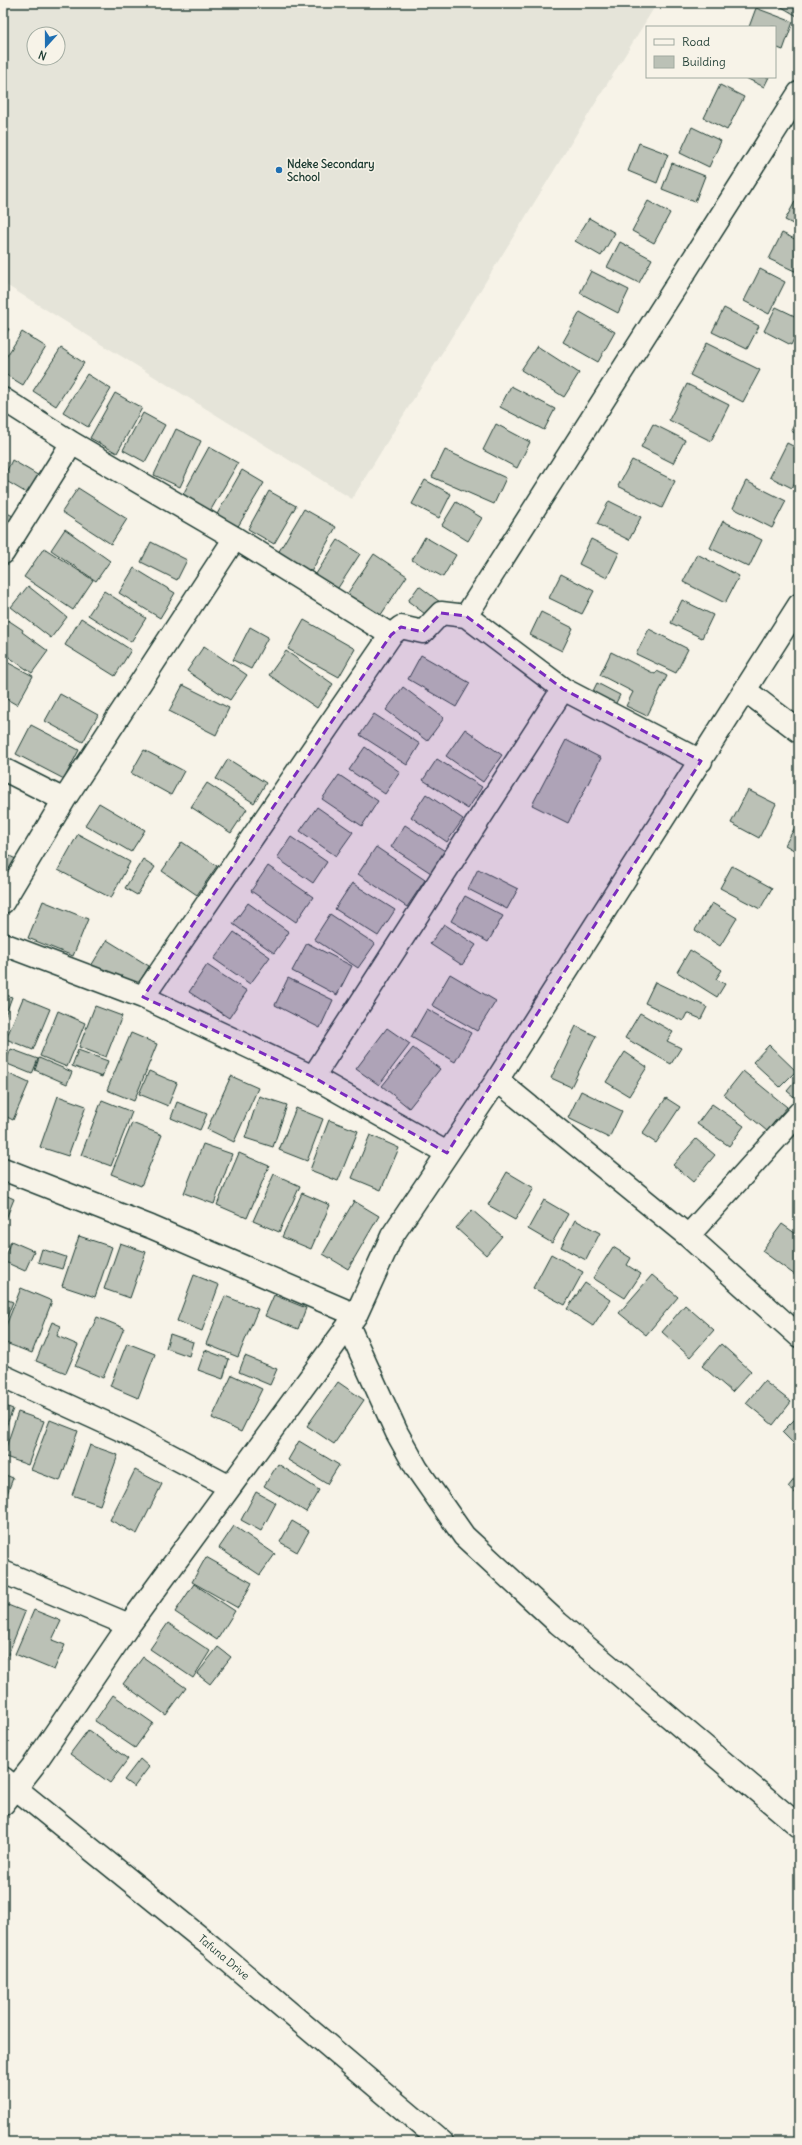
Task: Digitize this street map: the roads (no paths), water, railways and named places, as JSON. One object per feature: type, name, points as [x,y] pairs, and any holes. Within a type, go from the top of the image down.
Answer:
[{"type":"street","points":[[466,616],[799,93]]},
{"type":"street","points":[[3,399],[72,443],[235,538],[391,635]]},
{"type":"street","points":[[3,553],[72,443]]},
{"type":"street","points":[[3,902],[64,800],[235,538]]},
{"type":"street","points":[[7,1790],[352,1320],[392,1236],[497,1080],[799,605]]},
{"type":"street","points":[[143,997],[391,635],[401,627],[423,632],[441,613],[466,616],[563,689],[701,761]]},
{"type":"street","points":[[313,1077],[563,689]]},
{"type":"street","points":[[745,690],[799,731]]},
{"type":"street","points":[[3,769],[64,800]]},
{"type":"street","points":[[3,944],[143,997],[313,1077],[447,1153]]},
{"type":"street","points":[[497,1080],[688,1236],[799,1336]]},
{"type":"street","points":[[688,1236],[799,1113]]},
{"type":"street","points":[[3,1169],[151,1227],[352,1320],[407,1450],[417,1468],[464,1536],[558,1623],[799,1826]]},
{"type":"street","points":[[3,1376],[130,1434],[230,1487]]},
{"type":"street","points":[[3,1572],[129,1625]]},
{"type":"street","name":"Tafuna Drive","points":[[7,1790],[212,1947],[442,2142]]},
{"type":"place","name":"Ndeke Secondary School","points":[[279,170]]}]
